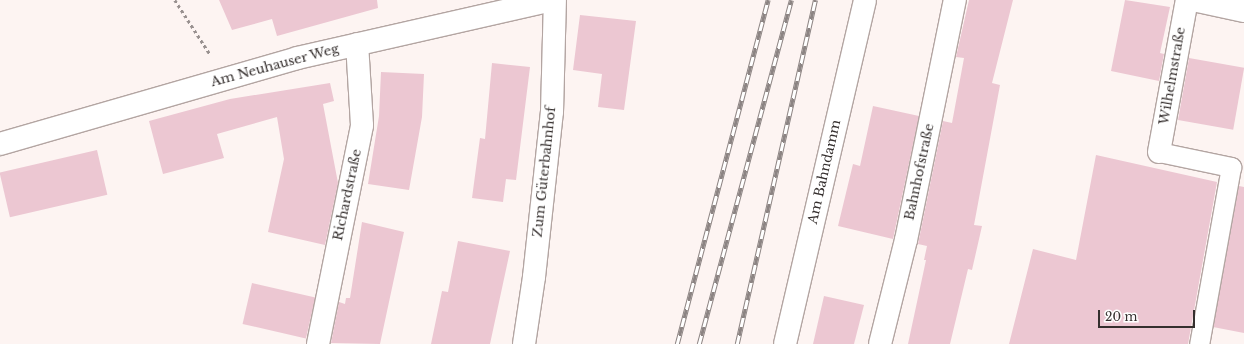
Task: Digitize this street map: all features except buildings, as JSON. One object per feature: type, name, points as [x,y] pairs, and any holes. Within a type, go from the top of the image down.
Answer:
[{"type":"street","name":"Am Neuhauser Weg","points":[[0,144],[227,79],[357,44],[552,0]]},
{"type":"street","name":"Zum Güterbahnhof","points":[[524,344],[534,277],[552,112],[555,0]]},
{"type":"street","name":"Am Bahndamm","points":[[785,344],[865,0]]},
{"type":"street","name":"Bahnhofstraße","points":[[880,344],[906,240],[955,0]]},
{"type":"street","name":"Wilhelmstraße","points":[[1159,152],[1187,0]]},
{"type":"street","points":[[1193,0],[1244,11]]},
{"type":"street","name":"Richardstraße","points":[[318,344],[362,125],[357,44]]},
{"type":"lane","points":[[1159,152],[1231,167],[1199,344]]},
{"type":"path","points":[[174,0],[227,79]]},
{"type":"railway","points":[[677,344],[768,0]]},
{"type":"railway","points":[[699,344],[791,0]]},
{"type":"railway","points":[[737,344],[815,0]]}]
